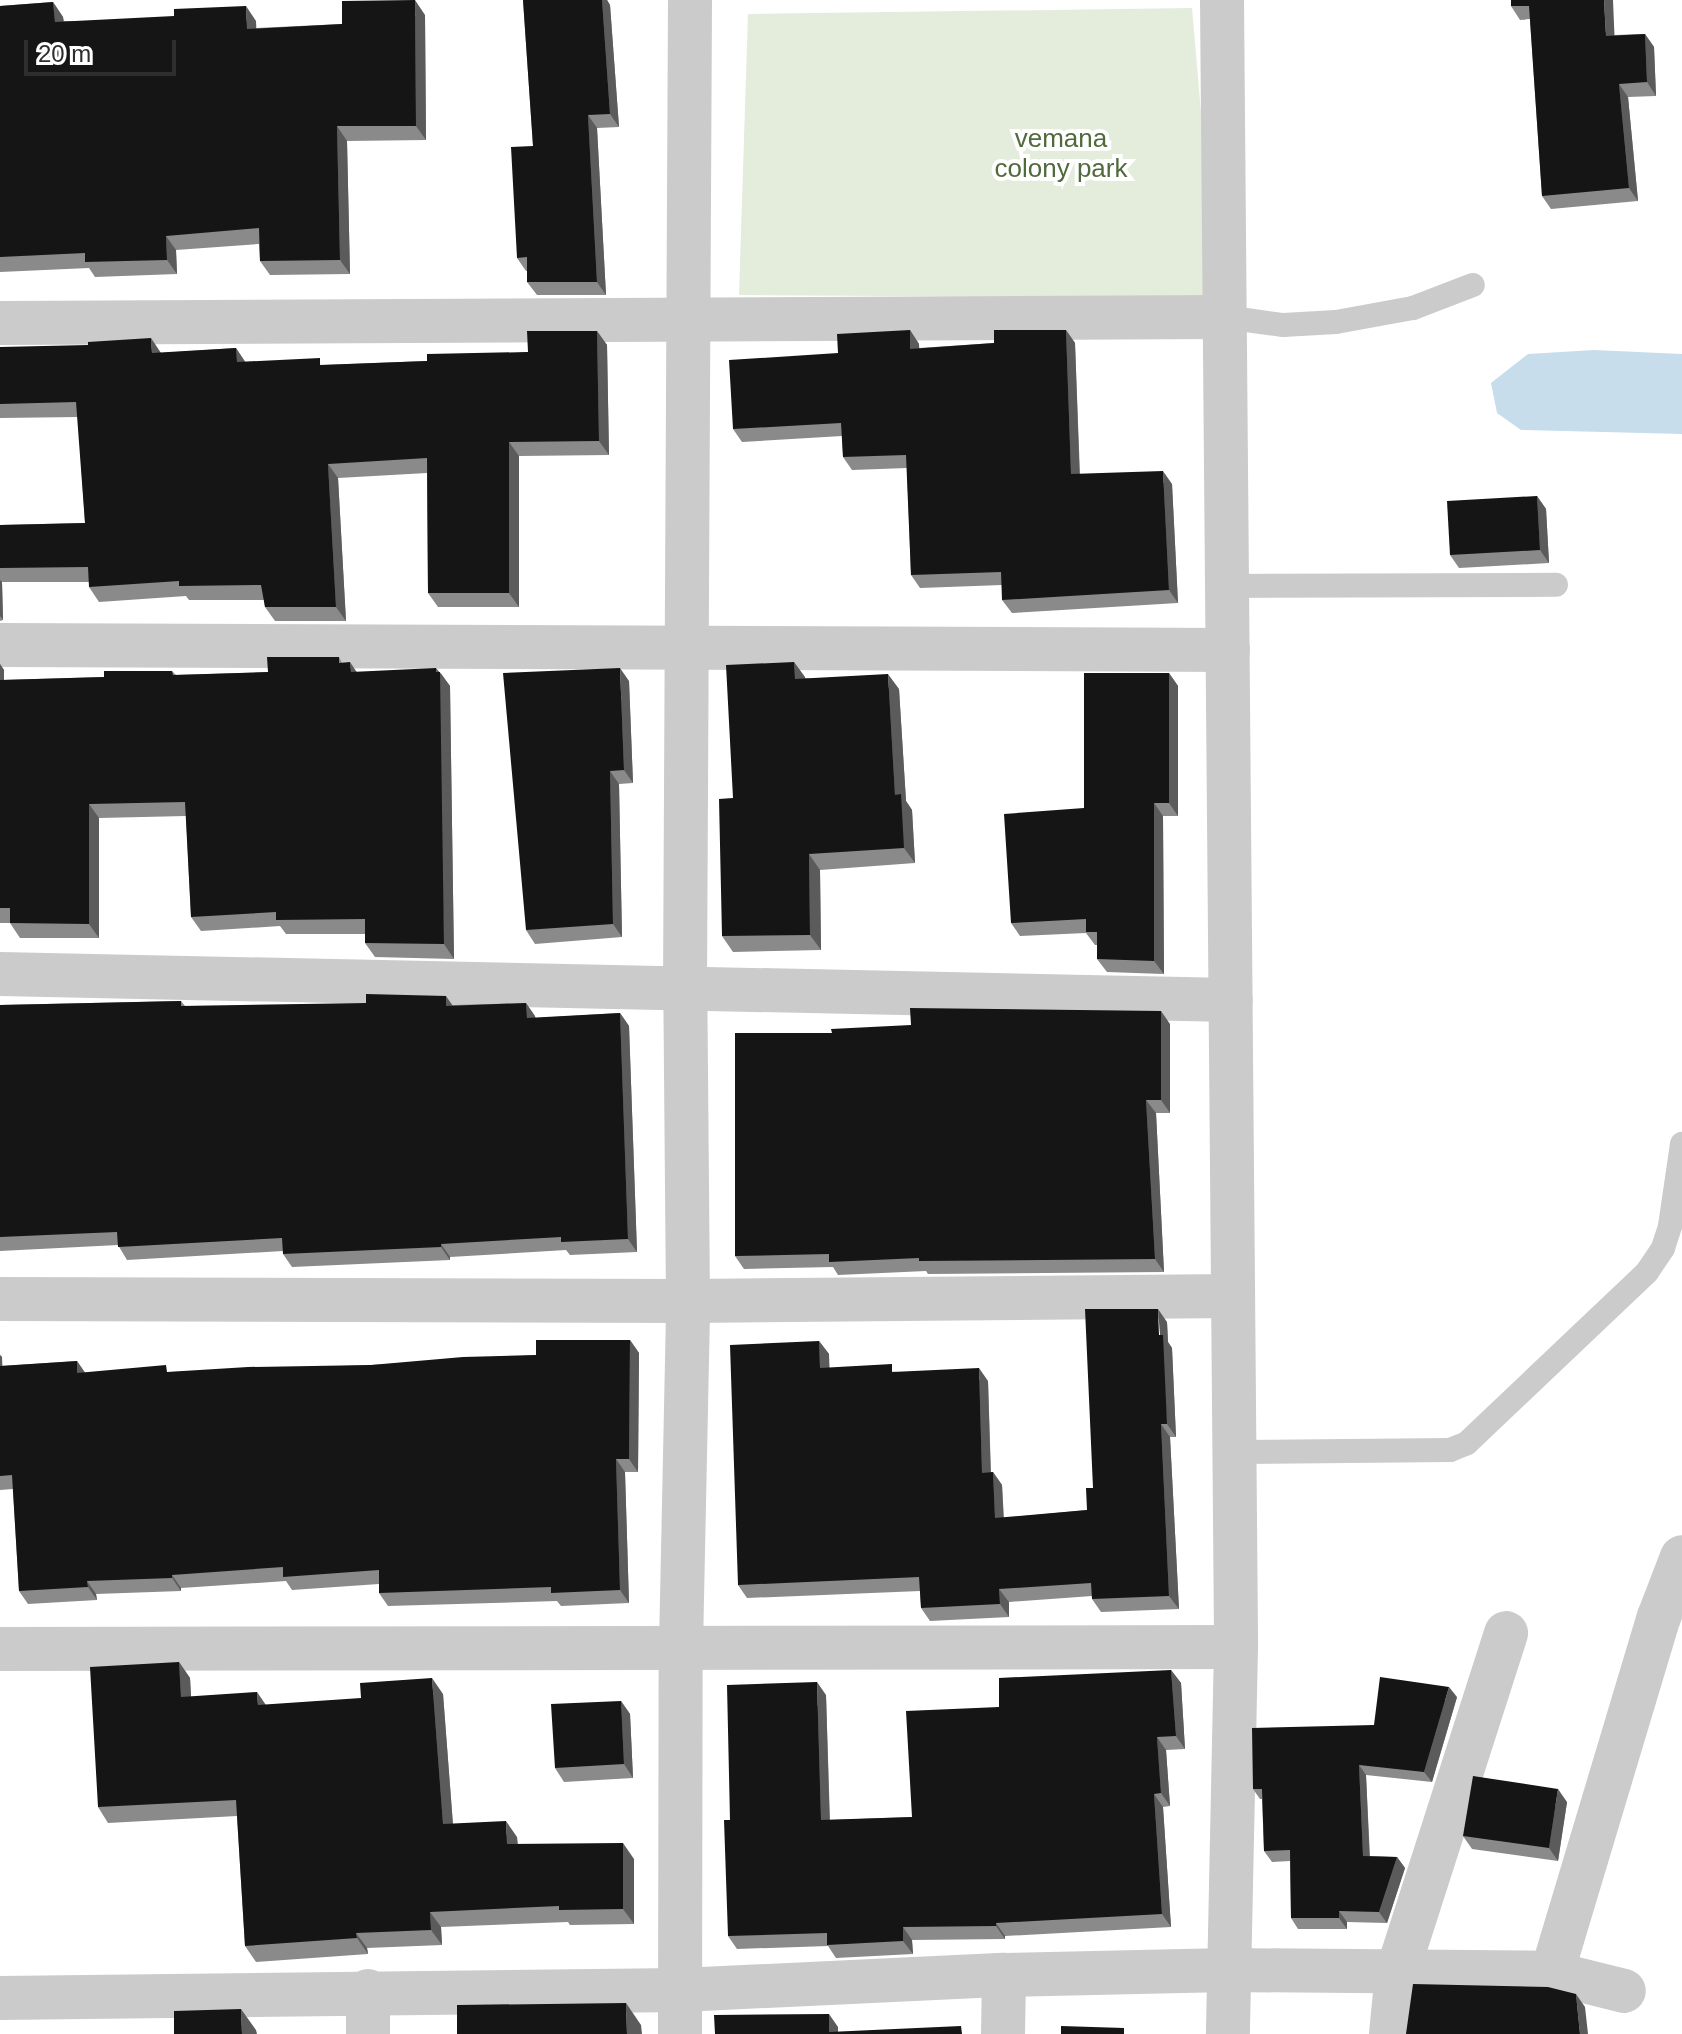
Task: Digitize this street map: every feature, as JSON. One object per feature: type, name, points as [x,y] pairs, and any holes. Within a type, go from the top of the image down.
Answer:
[{"type":"street","points":[[680,2034],[681,1647],[688,1301],[685,988],[690,0]]},
{"type":"street","points":[[1222,0],[1236,1647],[1228,2034]]},
{"type":"street","points":[[0,323],[1225,317]]},
{"type":"street","points":[[0,645],[1228,650]]},
{"type":"street","points":[[0,974],[1231,1000]]},
{"type":"street","points":[[0,1299],[688,1301],[1232,1296]]},
{"type":"street","points":[[1552,1973],[1659,1617],[1682,1557]]},
{"type":"street","points":[[1391,2034],[1397,1973],[1506,1633]]},
{"type":"street","points":[[0,1649],[1236,1647]]},
{"type":"street","points":[[2,2010],[368,1991],[681,1990],[1004,1975],[1228,1970],[1552,1973],[1624,1991]]},
{"type":"street","points":[[1003,2034],[1004,1975]]},
{"type":"street","points":[[368,1991],[368,2034]]},
{"type":"lane","points":[[1225,317],[1283,325],[1336,322],[1413,308],[1473,285]]},
{"type":"lane","points":[[1227,586],[1556,585]]},
{"type":"lane","points":[[1234,1452],[1426,1451],[1450,1450],[1467,1443],[1647,1272],[1663,1248],[1670,1226],[1682,1144]]},
{"type":"green space","name":"vemana colony park","points":[[1192,8],[1217,298],[739,295],[748,14]]},
{"type":"water","points":[[1594,350],[1682,354],[1682,434],[1521,430],[1497,413],[1491,383],[1528,354]]},
{"type":"building","points":[[415,0],[416,126],[337,126],[340,260],[260,261],[259,228],[166,236],[167,260],[85,262],[85,253],[0,257],[0,6],[53,2],[55,22],[174,16],[174,9],[246,6],[247,29],[342,24],[342,1]]},
{"type":"building","points":[[523,0],[602,0],[610,114],[588,115],[597,282],[527,282],[527,257],[517,258],[511,147],[533,146]]},
{"type":"building","points":[[1511,0],[1604,0],[1606,36],[1645,34],[1647,82],[1619,84],[1629,188],[1542,196],[1529,6],[1511,6]]},
{"type":"building","points":[[910,330],[910,349],[994,343],[994,330],[1066,330],[1071,474],[1163,471],[1169,590],[1002,600],[1001,572],[911,575],[906,455],[843,457],[841,423],[733,429],[729,360],[838,353],[837,334]]},
{"type":"building","points":[[527,331],[597,331],[599,441],[509,442],[509,593],[428,593],[427,458],[328,464],[336,607],[265,607],[261,585],[179,586],[179,581],[89,587],[88,567],[0,568],[0,525],[85,523],[76,402],[0,404],[0,347],[88,345],[88,342],[151,338],[152,353],[236,348],[237,362],[320,358],[320,365],[427,361],[427,354],[528,352]]},
{"type":"building","points":[[1537,496],[1540,550],[1450,555],[1447,501]]},
{"type":"building","points":[[267,657],[339,657],[339,663],[350,662],[351,672],[436,668],[436,672],[440,672],[444,944],[365,943],[365,919],[276,920],[276,912],[191,917],[185,802],[89,804],[89,924],[10,923],[10,908],[0,908],[0,680],[104,677],[104,671],[172,671],[173,675],[268,672]]},
{"type":"building","points":[[794,662],[795,679],[888,674],[895,795],[901,794],[904,848],[809,854],[810,935],[722,936],[719,799],[733,798],[726,665]]},
{"type":"building","points":[[620,668],[624,770],[610,771],[613,924],[526,930],[503,673]]},
{"type":"building","points":[[1084,673],[1169,673],[1169,803],[1154,803],[1154,961],[1097,959],[1097,932],[1086,932],[1086,919],[1011,923],[1004,814],[1084,808]]},
{"type":"building","points":[[366,994],[446,996],[446,1006],[526,1003],[527,1018],[620,1013],[628,1239],[561,1242],[561,1237],[441,1244],[441,1247],[283,1254],[282,1238],[118,1247],[117,1232],[0,1237],[0,1005],[181,1001],[181,1006],[366,1003]]},
{"type":"building","points":[[910,1008],[1161,1011],[1161,1100],[1146,1100],[1155,1259],[919,1261],[919,1258],[829,1262],[829,1254],[735,1256],[735,1033],[832,1033],[831,1029],[911,1025]]},
{"type":"building","points":[[1085,1309],[1158,1309],[1159,1335],[1163,1335],[1167,1424],[1161,1424],[1169,1596],[1092,1599],[1091,1583],[999,1589],[1000,1604],[921,1608],[919,1577],[738,1585],[730,1345],[819,1341],[820,1368],[892,1364],[892,1372],[979,1368],[982,1473],[993,1472],[995,1518],[1087,1510],[1086,1488],[1093,1488]]},
{"type":"building","points":[[536,1340],[630,1340],[629,1459],[616,1459],[620,1590],[551,1593],[551,1587],[379,1593],[379,1570],[283,1577],[283,1567],[172,1575],[172,1578],[87,1581],[88,1587],[19,1591],[12,1475],[0,1476],[0,1366],[77,1361],[77,1373],[166,1365],[167,1372],[371,1365],[463,1357],[536,1355]]},
{"type":"building","points":[[179,1662],[181,1697],[257,1692],[258,1705],[361,1698],[360,1683],[432,1678],[443,1824],[506,1821],[507,1844],[623,1843],[623,1909],[559,1910],[559,1906],[430,1912],[431,1930],[356,1933],[357,1938],[245,1946],[236,1800],[98,1807],[90,1667]]},
{"type":"building","points":[[1171,1670],[1176,1736],[1157,1737],[1161,1793],[1154,1794],[1162,1914],[996,1923],[996,1926],[903,1927],[903,1941],[827,1945],[827,1933],[728,1936],[724,1820],[730,1820],[727,1685],[817,1682],[821,1820],[912,1817],[906,1711],[999,1707],[999,1678]]},
{"type":"building","points":[[1380,1677],[1449,1687],[1424,1772],[1359,1765],[1363,1856],[1397,1857],[1379,1912],[1339,1911],[1339,1918],[1291,1918],[1290,1850],[1264,1851],[1262,1789],[1253,1789],[1252,1728],[1374,1725]]},
{"type":"building","points":[[621,1701],[624,1764],[555,1768],[551,1704]]},
{"type":"building","points":[[1473,1776],[1558,1789],[1549,1848],[1463,1836]]},
{"type":"building","points":[[1413,1984],[1548,1987],[1576,1994],[1580,2034],[1406,2034]]},
{"type":"building","points":[[626,2003],[627,2034],[457,2034],[457,2005]]},
{"type":"building","points":[[241,2009],[242,2034],[174,2034],[174,2011]]},
{"type":"building","points":[[829,2014],[829,2032],[961,2026],[962,2034],[715,2034],[714,2015]]},
{"type":"building","points":[[1061,2026],[1124,2028],[1124,2034],[1061,2034]]}]
